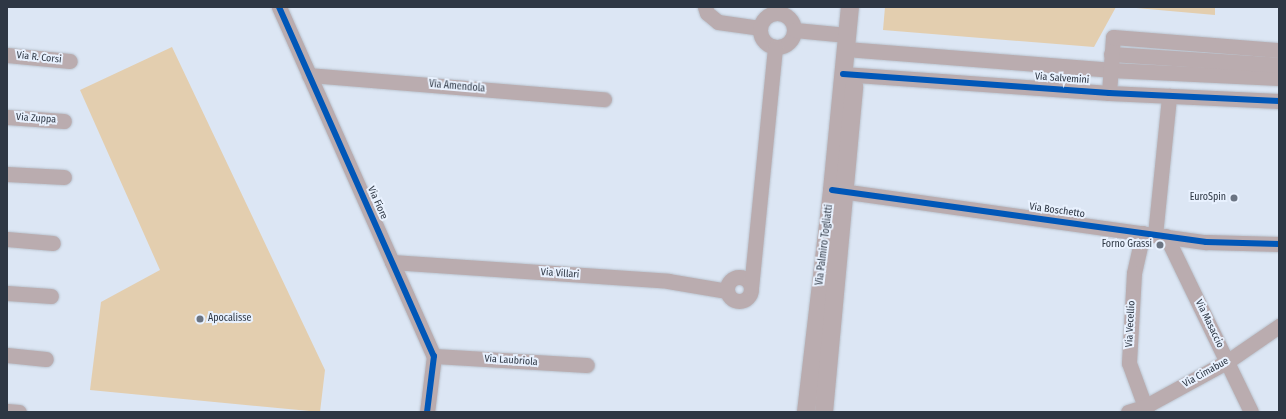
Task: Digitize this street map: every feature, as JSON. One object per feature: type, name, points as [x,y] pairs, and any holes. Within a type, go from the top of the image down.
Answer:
[{"type":"street","name":"Via Fiore","points":[[279,7],[434,356]]},
{"type":"street","points":[[705,7],[707,13],[718,22],[760,28]]},
{"type":"street","name":"Via Palmiro Togliatti","points":[[824,412],[839,190],[849,74],[850,7]]},
{"type":"street","name":"Via Palmiro Togliatti","points":[[850,45],[862,7]]},
{"type":"street","points":[[773,10],[790,18],[795,30],[790,41],[782,47],[769,46],[763,40],[760,28],[767,16],[773,10]]},
{"type":"street","name":"Via Salvemini","points":[[795,30],[850,45],[1110,70],[1279,78]]},
{"type":"street","points":[[1109,93],[1113,37],[1279,50]]},
{"type":"street","name":"Via Villari","points":[[392,262],[668,281],[727,291],[732,298],[741,301],[747,298],[751,288],[775,47]]},
{"type":"street","name":"Via R. Corsi","points":[[7,54],[70,61]]},
{"type":"street","points":[[1111,54],[1279,65]]},
{"type":"street","name":"Via Salvemini","points":[[849,74],[1109,93],[1279,101]]},
{"type":"street","name":"Via Amendola","points":[[309,75],[604,99]]},
{"type":"street","name":"Via Vecellio","points":[[1145,410],[1129,363],[1134,273],[1155,235],[1169,96]]},
{"type":"street","name":"Via Zuppa","points":[[7,117],[64,121]]},
{"type":"street","points":[[7,174],[64,177]]},
{"type":"street","name":"Via Palmiro Togliatti","points":[[806,412],[839,190]]},
{"type":"street","name":"Via Boschetto","points":[[839,190],[1206,242],[1279,244]]},
{"type":"street","name":"Via Masaccio","points":[[1155,235],[1228,361],[1251,412]]},
{"type":"street","points":[[7,239],[53,243]]},
{"type":"street","points":[[7,293],[51,296]]},
{"type":"street","name":"Via Cimabue","points":[[1128,412],[1145,410],[1228,361],[1279,326]]},
{"type":"street","points":[[7,355],[46,359]]},
{"type":"street","points":[[428,412],[434,356]]},
{"type":"street","name":"Via Laubriola","points":[[434,356],[587,365]]},
{"type":"street","points":[[7,411],[19,412]]},
{"type":"shaded area","points":[[885,7],[1116,7],[1094,47],[883,30]]},
{"type":"shaded area","points":[[1125,7],[1215,7],[1215,15]]},
{"type":"shaded area","points":[[172,47],[325,370],[320,412],[90,390],[101,302],[160,270],[80,90]]},
{"type":"cycle path","points":[[279,7],[434,356],[427,412]]},
{"type":"cycle path","points":[[843,74],[1109,93],[1279,101]]},
{"type":"cycle path","points":[[832,190],[1206,242],[1279,244]]},
{"type":"place","name":"EuroSpin","points":[[1234,198]]},
{"type":"place","name":"Forno Grassi","points":[[1160,245]]},
{"type":"place","name":"Apocalisse","points":[[200,319]]}]
